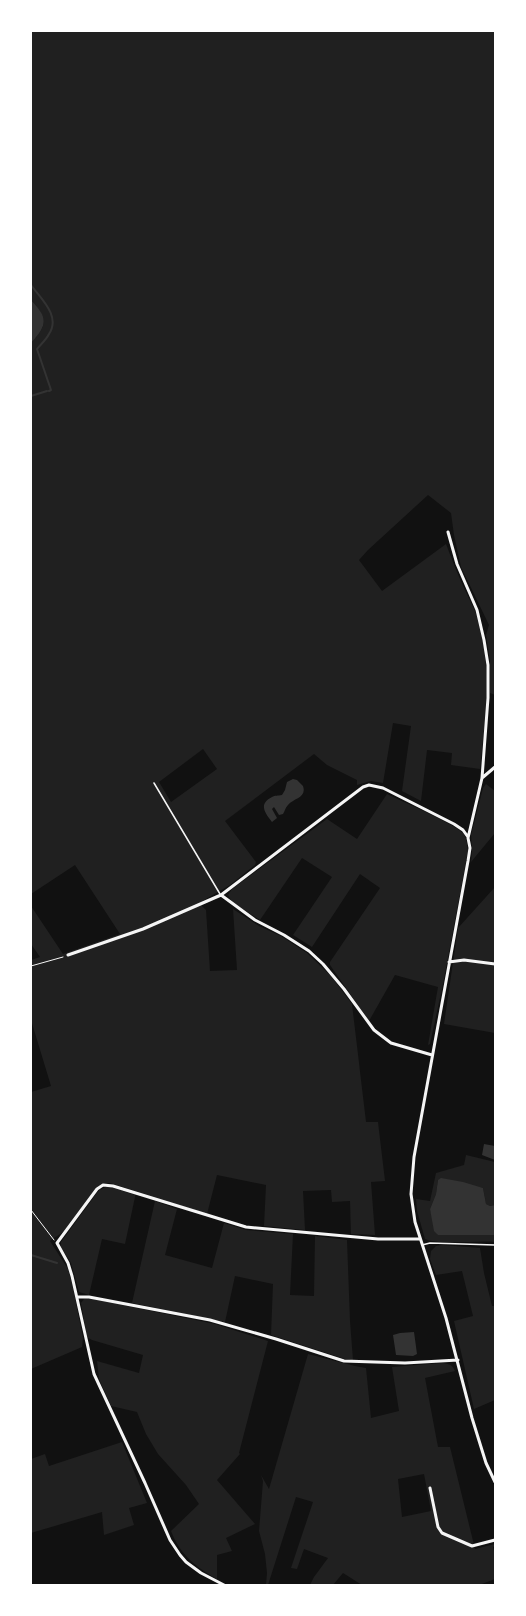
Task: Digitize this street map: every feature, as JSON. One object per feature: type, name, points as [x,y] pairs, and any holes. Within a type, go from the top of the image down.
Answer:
[{"type":"street","points":[[448,532],[457,564],[477,610],[487,655],[488,689],[482,778],[468,838]]},
{"type":"street","points":[[482,778],[495,767]]},
{"type":"street","points":[[68,955],[143,929],[220,895],[300,836],[356,791],[369,785],[383,788],[463,830],[468,838],[470,848],[414,1157],[412,1174],[413,1210],[420,1239],[458,1360],[472,1418],[486,1463],[495,1482]]},
{"type":"street","points":[[220,895],[255,920],[284,934],[309,951],[323,964],[344,989],[374,1030],[391,1042],[432,1055]]},
{"type":"street","points":[[449,962],[464,960],[495,964]]},
{"type":"street","points":[[224,1585],[186,1562],[170,1540],[146,1483],[94,1374],[70,1270],[57,1243],[97,1189],[106,1185],[246,1228],[378,1239],[420,1239]]},
{"type":"street","points":[[77,1297],[89,1297],[210,1320],[268,1336],[344,1361],[405,1363],[458,1360]]},
{"type":"street","points":[[430,1488],[439,1530],[465,1545],[472,1546],[495,1540]]},
{"type":"lane","points":[[154,783],[220,895]]},
{"type":"lane","points":[[422,1245],[430,1243],[495,1245]]},
{"type":"path","points":[[31,966],[68,955]]},
{"type":"path","points":[[31,1210],[57,1243]]},
{"type":"shaded area","points":[[31,31],[495,31],[495,695],[490,693],[490,661],[486,635],[489,625],[461,567],[451,513],[428,495],[359,560],[382,591],[446,544],[476,613],[485,654],[486,693],[480,769],[451,765],[452,753],[427,750],[421,801],[402,791],[411,726],[393,723],[383,783],[371,781],[357,785],[357,780],[327,765],[314,754],[225,821],[256,862],[255,865],[230,885],[199,903],[206,910],[210,971],[237,970],[233,909],[259,926],[281,936],[307,953],[331,976],[352,1004],[366,1122],[378,1122],[385,1181],[371,1182],[375,1235],[351,1234],[350,1201],[332,1202],[331,1190],[303,1191],[305,1230],[264,1226],[266,1185],[217,1175],[207,1214],[110,1183],[102,1184],[97,1187],[64,1231],[50,1241],[68,1269],[83,1338],[82,1347],[31,1369],[31,1092],[51,1086],[31,1020],[31,960],[40,957],[31,944],[31,906],[63,954],[120,934],[75,865],[31,894],[31,343],[41,331],[44,322],[41,312],[31,300]],"holes":[[[203,749],[217,769],[171,802],[159,782]]]},
{"type":"shaded area","points":[[31,300],[41,312],[44,321],[41,331],[31,343]]},
{"type":"shaded area","points":[[293,779],[297,780],[303,786],[303,793],[286,807],[283,814],[279,815],[274,807],[272,809],[277,818],[272,822],[265,812],[265,803],[273,796],[282,795],[287,782]]},
{"type":"shaded area","points":[[486,784],[495,791],[495,833],[471,862],[471,835],[483,788]]},
{"type":"shaded area","points":[[387,794],[458,829],[463,833],[467,844],[468,851],[443,984],[430,1044],[428,1045],[438,987],[395,975],[369,1021],[330,965],[330,962],[380,888],[360,874],[312,947],[293,935],[332,877],[302,858],[260,920],[232,902],[228,895],[232,889],[327,819],[357,839]]},
{"type":"shaded area","points":[[495,887],[495,1033],[444,1024],[458,928]]},
{"type":"shaded area","points":[[484,1144],[495,1146],[495,1160],[482,1155]]},
{"type":"shaded area","points":[[466,1155],[495,1162],[495,1205],[490,1206],[486,1204],[483,1188],[438,1180],[436,1194],[430,1209],[438,1235],[495,1235],[495,1242],[441,1242],[425,1239],[417,1211],[416,1199],[430,1201],[436,1173],[464,1165]]},
{"type":"shaded area","points":[[441,1178],[463,1182],[483,1188],[486,1204],[490,1206],[495,1205],[495,1235],[438,1235],[434,1231],[430,1209],[436,1194],[438,1180]]},
{"type":"shaded area","points":[[108,1186],[135,1195],[135,1197],[125,1244],[102,1239],[89,1295],[79,1292],[71,1263],[61,1247],[61,1242],[99,1190]]},
{"type":"shaded area","points":[[155,1201],[177,1209],[165,1255],[212,1268],[224,1223],[246,1230],[293,1234],[290,1295],[314,1296],[315,1236],[347,1240],[353,1360],[345,1359],[271,1335],[273,1284],[235,1276],[225,1322],[132,1303]]},
{"type":"shaded area","points":[[442,1245],[480,1248],[492,1306],[495,1306],[495,1400],[474,1409],[454,1321],[473,1316],[462,1271],[436,1275],[430,1259],[431,1251],[436,1246]]},
{"type":"shaded area","points":[[88,1298],[215,1324],[268,1341],[239,1453],[240,1454],[217,1480],[255,1524],[226,1538],[232,1551],[217,1555],[217,1579],[202,1570],[184,1554],[171,1531],[199,1504],[186,1485],[158,1454],[146,1434],[137,1412],[111,1406],[99,1379],[97,1361],[139,1373],[143,1355],[92,1340],[87,1337],[81,1303],[84,1299]]},
{"type":"shaded area","points":[[414,1332],[417,1354],[413,1356],[396,1355],[393,1335]]},
{"type":"shaded area","points":[[308,1354],[366,1368],[371,1418],[399,1411],[392,1367],[442,1363],[450,1365],[455,1371],[425,1378],[438,1447],[450,1447],[475,1549],[495,1544],[493,1547],[495,1555],[495,1579],[479,1585],[362,1585],[343,1573],[333,1585],[310,1585],[328,1558],[304,1549],[297,1569],[291,1568],[313,1502],[296,1497],[268,1585],[266,1585],[267,1573],[265,1554],[259,1531],[263,1481],[261,1475],[269,1489]],"holes":[[[424,1474],[431,1511],[402,1517],[398,1479]]]},
{"type":"shaded area","points":[[122,1442],[147,1503],[129,1508],[134,1525],[104,1535],[102,1512],[31,1533],[31,1459],[45,1454],[49,1466]]},
{"type":"waterway","points":[[31,285],[48,308],[53,321],[49,334],[37,349],[51,390],[49,391]]},
{"type":"waterway","points":[[31,396],[47,391]]},
{"type":"waterway","points":[[31,1255],[57,1263]]}]
